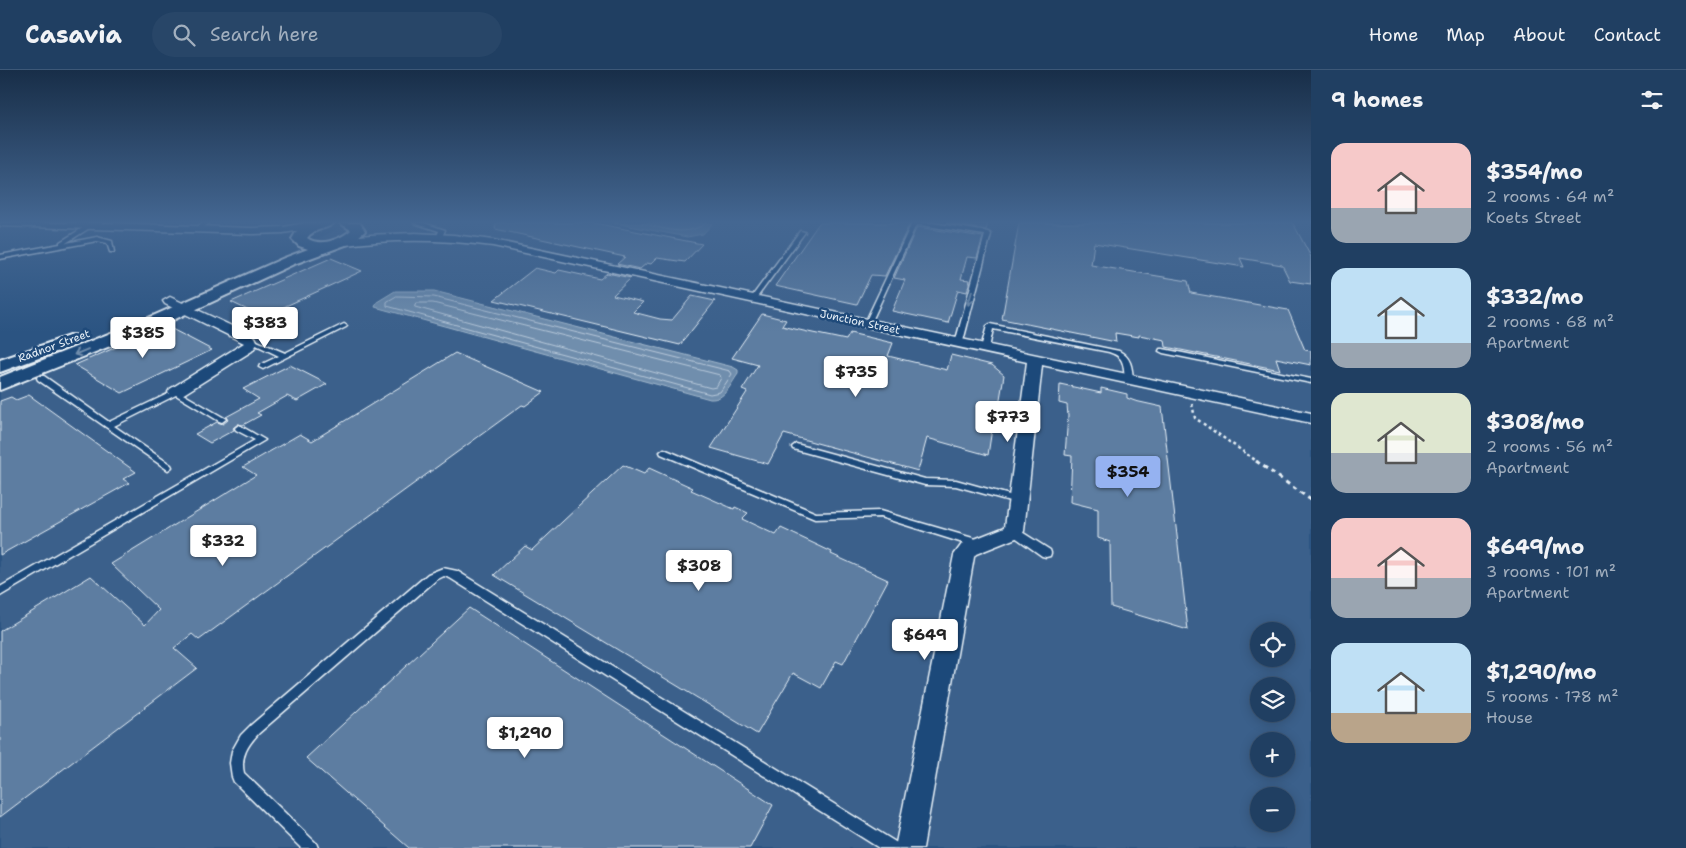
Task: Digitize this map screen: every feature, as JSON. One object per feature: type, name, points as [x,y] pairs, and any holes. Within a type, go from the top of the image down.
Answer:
[{"type":"street","name":"Radnor Street","points":[[0,366],[178,305],[268,259]]},
{"type":"street","name":"Radnor Street","points":[[0,384],[178,305],[296,259]]},
{"type":"street","name":"Junction Street","points":[[569,259],[1311,418]]},
{"type":"street","points":[[176,392],[251,344],[250,340],[178,305]]},
{"type":"street","points":[[909,848],[964,555],[966,552],[982,544],[1014,531],[1035,359]]},
{"type":"lane","points":[[753,299],[782,259]]},
{"type":"lane","points":[[868,323],[901,259]]},
{"type":"lane","points":[[959,343],[981,259]]},
{"type":"lane","points":[[263,367],[344,326]]},
{"type":"lane","points":[[985,348],[990,326],[1111,350],[1125,357],[1128,361],[1129,379]]},
{"type":"lane","points":[[250,340],[284,356]]},
{"type":"lane","points":[[1163,352],[1311,381]]},
{"type":"lane","points":[[41,378],[168,466]]},
{"type":"lane","points":[[109,425],[176,392],[222,418]]},
{"type":"lane","points":[[0,592],[261,440],[239,428]]},
{"type":"lane","points":[[796,447],[925,482],[952,482],[1017,500]]},
{"type":"lane","points":[[664,452],[815,516],[880,514],[982,544]]},
{"type":"lane","points":[[1014,531],[1046,553]]},
{"type":"lane","points":[[311,848],[239,777],[235,768],[240,748],[246,738],[262,722],[432,577],[443,572],[453,574],[892,848]]},
{"type":"path","points":[[1190,392],[1195,418],[1311,500]]},
{"type":"shaded area","points":[[277,259],[1311,259],[1311,848],[0,848],[0,373],[121,329],[197,297]]},
{"type":"water","points":[[395,291],[434,291],[733,367],[738,370],[738,374],[730,387],[720,397],[710,399],[375,307],[377,302]]},
{"type":"building","points":[[328,259],[334,259],[362,271],[262,317],[231,302]]},
{"type":"building","points":[[622,259],[656,259],[651,264],[647,263],[640,269],[617,264]]},
{"type":"building","points":[[666,259],[688,259],[685,262]]},
{"type":"building","points":[[794,259],[893,259],[885,276],[871,275],[857,304],[775,286]]},
{"type":"building","points":[[902,259],[966,259],[961,279],[970,280],[967,292],[958,290],[948,323],[892,311],[905,280],[894,278]]},
{"type":"building","points":[[1013,259],[1092,259],[1091,265],[1188,281],[1191,293],[1288,310],[1305,350],[1311,351],[1311,365],[1276,358],[1280,370],[1166,347],[1165,340],[1139,335],[1139,337],[1115,333],[1116,342],[1002,319]]},
{"type":"building","points":[[1196,259],[1241,259],[1244,267]]},
{"type":"building","points":[[1248,259],[1311,259],[1311,284],[1290,281],[1282,265]]},
{"type":"building","points":[[535,268],[556,273],[559,270],[600,279],[607,273],[631,278],[613,295],[643,302],[633,312],[660,319],[672,320],[692,296],[715,301],[680,345],[494,300]]},
{"type":"building","points":[[762,314],[786,320],[782,326],[808,332],[846,340],[850,333],[893,343],[888,356],[947,370],[951,355],[992,365],[1004,375],[996,423],[993,422],[988,455],[927,438],[918,471],[784,434],[768,464],[711,448],[747,392],[742,390],[758,365],[732,358]]},
{"type":"building","points":[[170,328],[212,350],[122,393],[75,365],[158,329]]},
{"type":"building","points":[[455,353],[544,392],[525,406],[522,405],[199,640],[192,634],[174,648],[197,668],[0,817],[0,631],[91,576],[145,625],[159,610],[111,564],[256,475],[243,467],[300,434],[312,441]]},
{"type":"building","points":[[290,365],[327,384],[297,401],[287,396],[257,413],[261,415],[243,425],[238,424],[233,428],[234,430],[210,443],[195,434],[217,422],[223,424],[228,420],[226,417],[259,399],[243,389]]},
{"type":"building","points":[[1060,384],[1101,393],[1101,388],[1127,394],[1127,398],[1135,401],[1162,407],[1188,630],[1111,607],[1110,542],[1098,538],[1098,509],[1070,502],[1072,456],[1065,455],[1068,416],[1067,405],[1059,403]]},
{"type":"building","points":[[29,395],[136,472],[123,479],[129,483],[0,555],[0,401],[11,397],[16,400]]},
{"type":"building","points":[[623,465],[644,474],[649,468],[693,488],[691,490],[734,509],[735,507],[748,513],[742,519],[776,535],[781,528],[832,552],[831,554],[888,580],[843,664],[836,661],[821,688],[793,673],[757,734],[494,575],[525,546],[532,550]]},
{"type":"building","points":[[469,608],[773,805],[750,848],[409,848],[306,758]]}]
